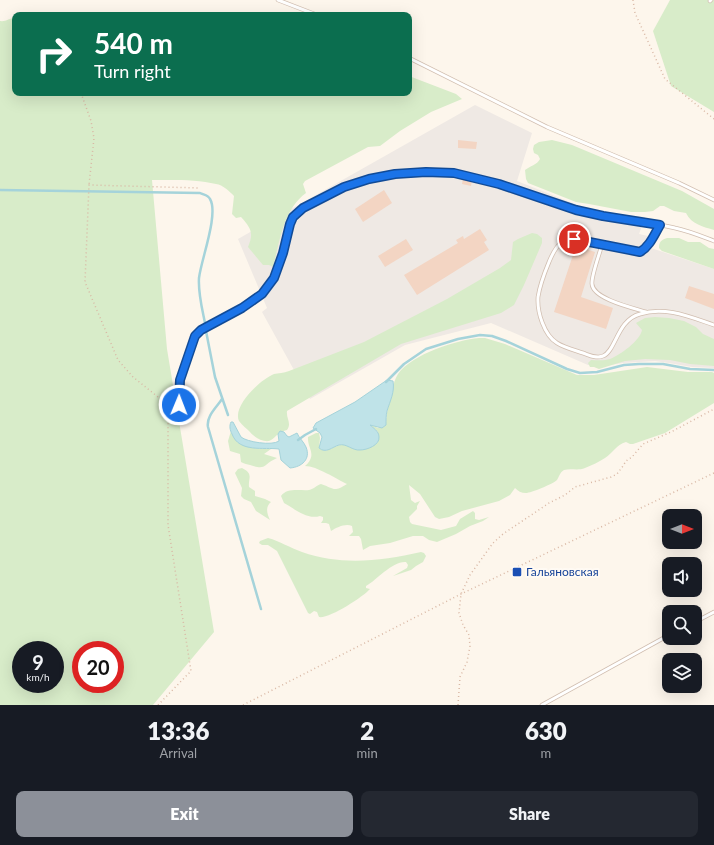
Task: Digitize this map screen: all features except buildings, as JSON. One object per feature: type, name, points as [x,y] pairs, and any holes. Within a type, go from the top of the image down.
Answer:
[{"type":"lane","points":[[278,0],[308,11]]},
{"type":"lane","points":[[412,60],[547,127],[679,183],[714,200]]},
{"type":"lane","points":[[179,405],[180,380],[195,336],[201,330],[242,308],[262,294],[274,278],[293,217],[303,208],[344,187],[369,179],[395,174],[426,172],[454,173],[499,184],[576,210],[676,228],[714,241]]},
{"type":"lane","points":[[660,225],[650,242],[640,252],[574,239],[563,242],[554,252],[540,285],[538,301],[542,319],[549,336],[562,346],[596,357],[602,357],[610,350],[620,330],[629,320],[634,316],[646,312],[666,311],[677,313],[714,325]]},
{"type":"lane","points":[[602,244],[592,282],[594,290],[602,297],[646,312]]},
{"type":"lane","points":[[702,618],[714,612]]},
{"type":"lane","points":[[542,705],[662,639]]},
{"type":"path","points":[[633,0],[634,13],[665,79],[714,119]]},
{"type":"path","points":[[300,12],[308,11]]},
{"type":"path","points":[[83,96],[91,121],[94,138],[89,185],[85,282],[118,360],[133,377],[168,405],[168,525],[191,671],[158,705]]},
{"type":"path","points":[[89,185],[200,188]]},
{"type":"path","points":[[458,705],[460,677],[467,662],[470,639],[460,619],[459,613],[461,594],[470,576],[493,544],[503,534],[549,503],[565,495],[575,487],[611,477],[616,474],[626,461],[632,457],[643,444],[672,432],[714,409]]},
{"type":"path","points":[[243,705],[461,594],[714,473]]},
{"type":"shaded area","points":[[475,105],[532,133],[517,181],[580,206],[607,213],[645,217],[639,234],[648,236],[645,246],[714,269],[714,368],[692,367],[655,361],[610,365],[588,365],[491,323],[405,345],[310,399],[262,312],[267,308],[238,239]]},
{"type":"green space","points":[[670,0],[714,0],[714,112],[671,86],[653,31]]},
{"type":"green space","points":[[12,18],[12,96],[412,96],[412,77],[456,94],[462,99],[431,112],[400,131],[380,146],[368,147],[305,181],[303,184],[306,193],[298,200],[287,217],[280,237],[273,267],[263,265],[248,247],[251,238],[249,228],[241,217],[236,218],[232,214],[234,196],[226,188],[201,181],[152,180],[167,349],[214,632],[153,705],[0,705],[0,21]]},
{"type":"green space","points":[[552,140],[572,145],[682,191],[714,209],[714,230],[694,222],[686,213],[674,211],[664,206],[660,206],[653,211],[631,212],[576,202],[528,183],[525,170],[540,159],[538,155],[534,153],[534,145],[539,142]]},
{"type":"green space","points":[[532,233],[537,234],[542,238],[542,243],[514,305],[501,313],[401,344],[287,411],[289,425],[287,430],[281,432],[269,441],[264,441],[256,437],[239,421],[238,415],[244,401],[255,387],[268,377],[274,374],[289,371],[364,342],[447,299],[511,260],[513,242]]},
{"type":"green space","points":[[667,238],[679,238],[688,242],[700,242],[709,248],[714,249],[714,269],[662,251],[659,248],[660,243],[662,240]]},
{"type":"green space","points":[[655,317],[684,321],[696,327],[703,334],[714,339],[714,366],[690,364],[670,360],[645,359],[625,361],[599,369],[590,367],[588,363],[591,360],[610,359],[629,347],[638,339],[642,330],[636,323],[645,318]]},
{"type":"green space","points":[[485,338],[505,344],[577,375],[594,375],[647,367],[688,372],[712,372],[714,373],[714,403],[665,433],[633,444],[626,442],[623,443],[605,458],[585,468],[564,470],[557,480],[542,488],[532,492],[523,493],[515,488],[510,495],[499,501],[462,511],[449,517],[439,519],[435,517],[420,494],[409,485],[411,500],[415,503],[420,501],[417,509],[409,517],[412,524],[441,530],[456,526],[460,519],[473,511],[475,513],[475,519],[479,520],[489,517],[437,542],[429,540],[423,536],[413,536],[390,543],[370,546],[363,550],[359,536],[349,536],[353,532],[352,526],[342,526],[331,531],[329,524],[321,523],[323,517],[306,515],[284,503],[281,496],[290,490],[309,490],[321,484],[336,489],[347,484],[321,470],[305,466],[311,458],[308,437],[319,433],[319,448],[322,450],[329,450],[340,445],[364,448],[373,445],[378,442],[378,432],[369,424],[378,428],[386,425],[388,406],[398,374],[413,360],[424,354],[447,345]]},
{"type":"green space","points":[[231,431],[234,437],[243,444],[253,448],[271,449],[264,454],[277,458],[262,467],[255,467],[241,462],[240,454],[230,451],[228,441]]},
{"type":"green space","points":[[242,468],[248,472],[250,476],[249,487],[255,491],[255,496],[271,502],[267,511],[270,520],[256,511],[251,502],[241,496],[242,488],[235,473],[238,469]]},
{"type":"green space","points":[[268,538],[302,552],[347,561],[376,560],[421,552],[426,556],[423,562],[411,570],[393,576],[407,568],[408,565],[406,562],[395,564],[366,586],[366,588],[370,589],[366,593],[338,611],[324,617],[319,617],[317,612],[314,611],[310,614],[308,613],[277,551],[268,545],[262,545],[259,543],[260,541]]},
{"type":"water","points":[[387,380],[393,381],[393,389],[387,413],[386,425],[382,428],[370,425],[379,435],[379,440],[375,445],[360,450],[342,445],[327,450],[322,450],[319,448],[322,437],[320,433],[313,428],[316,423],[355,402]]},
{"type":"water","points":[[231,422],[233,422],[241,437],[260,443],[279,441],[278,434],[280,431],[284,432],[289,437],[297,433],[306,447],[306,459],[302,464],[290,468],[281,460],[279,449],[246,447],[235,440],[230,430]]},
{"type":"waterway","points":[[0,190],[200,193],[207,196],[210,199],[212,206],[211,226],[199,278],[200,300],[205,323]]},
{"type":"waterway","points":[[206,331],[215,377],[228,415]]},
{"type":"waterway","points":[[386,382],[404,364],[426,349],[458,339],[480,335],[492,336],[506,341],[567,369],[580,373],[597,372],[624,365],[639,364],[663,364],[690,369],[714,370]]},
{"type":"waterway","points":[[222,399],[210,415],[208,427],[261,609]]},
{"type":"waterway","points":[[298,440],[316,429]]},
{"type":"place","name":"Гальяновская","points":[[517,572]]},
{"type":"route","points":[[179,405],[181,373],[193,340],[198,332],[242,308],[262,294],[274,278],[279,267],[287,231],[293,217],[311,203],[344,187],[369,179],[395,174],[426,172],[454,173],[499,184],[564,207],[603,216],[660,225],[650,242],[640,252],[574,239]]}]
